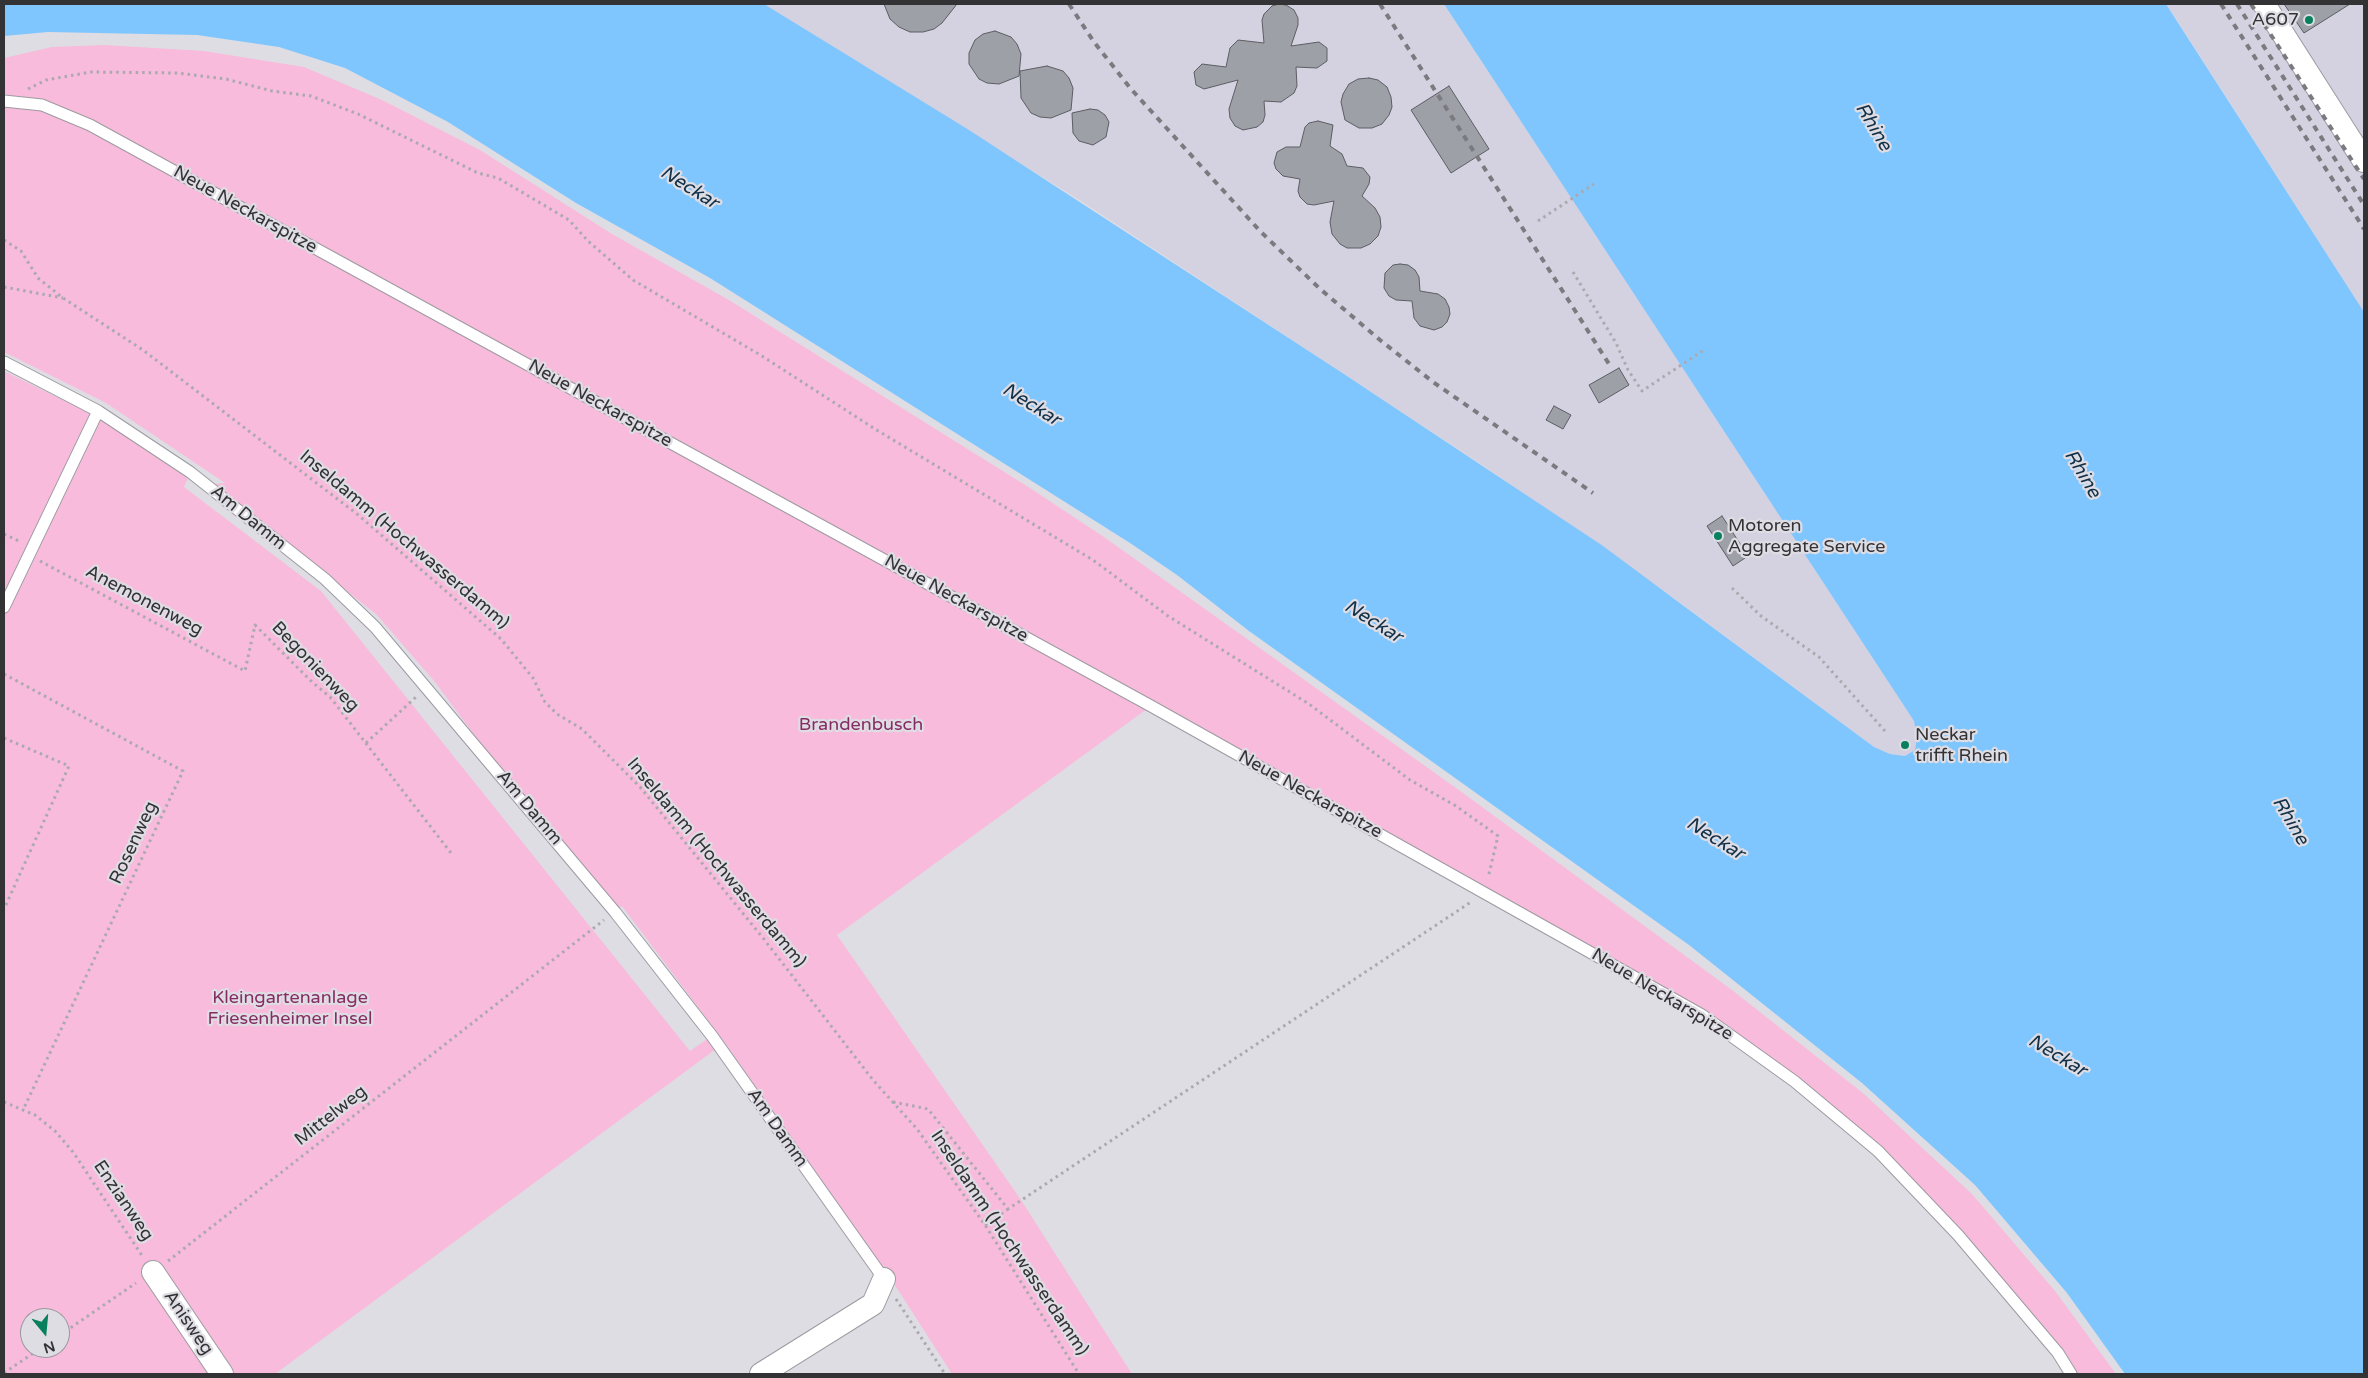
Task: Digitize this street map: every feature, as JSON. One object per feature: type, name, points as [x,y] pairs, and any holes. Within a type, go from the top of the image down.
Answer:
[{"type":"street","points":[[2264,4],[2364,161]]},
{"type":"street","name":"Anisweg","points":[[153,1272],[222,1374]]},
{"type":"street","points":[[761,1374],[873,1304],[884,1279]]},
{"type":"lane","name":"Neue Neckarspitze","points":[[4,101],[42,105],[90,125],[1142,701],[1702,1015],[1794,1081],[1878,1151],[1958,1235],[2058,1353],[2071,1374]]},
{"type":"lane","name":"Am Damm","points":[[4,362],[98,410],[190,472],[324,579],[376,627],[615,912],[712,1036],[884,1279]]},
{"type":"lane","points":[[4,607],[98,410]]},
{"type":"path","points":[[4,101],[46,80],[91,72],[176,74],[226,79],[272,91],[311,96],[358,114],[478,173],[498,178],[569,220],[588,241],[633,280],[762,356],[875,428],[1093,560],[1168,616],[1309,704],[1410,780],[1456,806],[1498,836],[1485,893],[985,1225]]},
{"type":"path","points":[[1538,221],[1594,184]]},
{"type":"path","name":"Inseldamm (Hochwasserdamm)","points":[[4,240],[21,252],[38,278],[63,298],[143,350],[357,514],[501,639],[533,678],[545,702],[557,714],[582,729],[640,787],[763,938],[873,1080],[917,1129],[985,1225],[1080,1374]]},
{"type":"path","points":[[1572,272],[1616,343],[1628,370],[1642,391],[1704,350]]},
{"type":"path","points":[[4,287],[63,298]]},
{"type":"path","name":"Anemonenweg","points":[[29,555],[245,671]]},
{"type":"path","points":[[1732,588],[1761,616],[1819,657],[1886,731]]},
{"type":"path","name":"Begonienweg","points":[[245,671],[255,625],[312,682],[322,689],[366,742],[451,853]]},
{"type":"path","name":"Rosenweg","points":[[4,674],[183,770],[23,1110]]},
{"type":"path","points":[[366,742],[428,687]]},
{"type":"path","points":[[4,738],[69,766],[4,909]]},
{"type":"path","name":"Mittelweg","points":[[70,1328],[153,1272],[615,912]]},
{"type":"path","points":[[4,1102],[23,1110]]},
{"type":"path","points":[[893,1102],[928,1109],[1008,1209]]},
{"type":"path","name":"Enzianweg","points":[[23,1110],[44,1123],[68,1146],[153,1272]]},
{"type":"path","points":[[884,1279],[945,1374]]},
{"type":"path","points":[[5,1373],[27,1358]]},
{"type":"shaded area","points":[[764,4],[1444,4],[1914,721],[1917,737],[1915,750],[1905,756],[1890,754],[1874,747],[1674,598],[1484,466],[1081,201]]},
{"type":"shaded area","points":[[2166,4],[2364,4],[2364,312],[2177,20]]},
{"type":"green space","name":"Brandenbusch","points":[[104,45],[204,51],[304,67],[382,100],[480,150],[612,234],[729,300],[1030,488],[1104,537],[1463,793],[1732,990],[1864,1094],[1972,1194],[2055,1291],[2116,1374],[2071,1374],[1878,1151],[1702,1015],[1151,706],[837,935],[1021,1200],[1132,1374],[952,1374],[891,1279],[725,1043],[622,906],[615,912],[527,806],[435,682],[377,615],[213,484],[225,483],[106,403],[4,352],[4,101],[38,104],[4,94],[4,58],[52,47]]},
{"type":"green space","name":"Kleingartenanlage Friesenheimer Insel","points":[[4,371],[99,418],[188,478],[184,487],[321,591],[690,1051],[709,1038],[716,1049],[275,1374],[4,1374]]},
{"type":"water","points":[[4,4],[764,4],[969,130],[1344,374],[1603,546],[1874,747],[1890,754],[1905,756],[1915,750],[1917,737],[1914,721],[1444,4],[2166,4],[2364,312],[2364,1374],[2125,1374],[2067,1293],[1975,1185],[1862,1083],[1689,945],[1249,631],[1177,575],[1130,543],[710,278],[576,203],[448,122],[345,68],[279,47],[197,35],[48,32],[4,36]]},
{"type":"building","points":[[884,4],[957,4],[942,23],[934,29],[923,32],[910,32],[899,27],[890,19]]},
{"type":"building","name":"A607","points":[[2284,4],[2350,4],[2304,33]]},
{"type":"building","points":[[1286,5],[1294,10],[1298,18],[1298,25],[1291,46],[1319,42],[1327,48],[1327,61],[1317,68],[1296,67],[1297,86],[1294,93],[1281,102],[1264,101],[1265,115],[1263,122],[1257,127],[1243,130],[1235,126],[1230,118],[1229,109],[1238,80],[1204,89],[1196,85],[1194,72],[1202,64],[1226,67],[1230,48],[1238,40],[1264,43],[1262,20],[1264,14],[1272,6]]},
{"type":"building","points":[[995,31],[1011,37],[1017,44],[1021,54],[1019,76],[999,84],[987,83],[979,79],[969,64],[969,53],[975,40],[983,34]]},
{"type":"building","points":[[1047,66],[1063,71],[1069,78],[1073,88],[1071,110],[1051,118],[1040,117],[1031,113],[1021,98],[1020,71]]},
{"type":"building","points":[[1369,78],[1378,80],[1387,87],[1392,107],[1382,124],[1372,128],[1359,128],[1345,120],[1341,102],[1349,84],[1358,79]]},
{"type":"building","points":[[1449,86],[1489,149],[1451,173],[1411,110]]},
{"type":"building","points":[[1090,109],[1098,110],[1105,115],[1109,122],[1106,137],[1093,145],[1079,141],[1073,133],[1072,113]]},
{"type":"building","points":[[1318,121],[1333,125],[1330,146],[1342,154],[1347,166],[1363,168],[1370,177],[1369,184],[1362,196],[1375,208],[1380,217],[1381,227],[1378,236],[1370,244],[1361,248],[1347,248],[1340,244],[1332,234],[1330,222],[1334,201],[1314,205],[1307,204],[1300,197],[1298,191],[1300,179],[1283,176],[1276,169],[1274,163],[1277,152],[1286,147],[1300,147],[1305,127],[1309,123]]},
{"type":"building","points":[[1393,265],[1408,265],[1415,270],[1419,277],[1420,291],[1438,294],[1445,299],[1450,314],[1447,322],[1442,327],[1434,330],[1420,326],[1414,318],[1412,301],[1396,300],[1389,296],[1384,288],[1385,273]]},
{"type":"building","points":[[1619,368],[1629,385],[1599,403],[1589,385]]},
{"type":"building","points":[[1554,406],[1571,415],[1563,429],[1546,420]]},
{"type":"building","points":[[1722,516],[1748,556],[1733,566],[1707,526]]},
{"type":"railway","points":[[1069,4],[1094,42],[1131,89],[1260,231],[1319,288],[1433,382],[1593,493]]},
{"type":"railway","points":[[1380,4],[1609,364]]},
{"type":"railway","points":[[2221,4],[2364,229]]},
{"type":"railway","points":[[2237,4],[2364,205]]},
{"type":"railway","points":[[2251,4],[2364,179]]},
{"type":"place","name":"A607","points":[[2309,20]]},
{"type":"place","name":"Motoren Aggregate Service","points":[[1718,536]]},
{"type":"place","name":"Neckar trifft Rhein","points":[[1905,745]]},
{"type":"water label","name":"Rhine","points":[[1873,127]]},
{"type":"water label","name":"Neckar","points":[[689,188]]},
{"type":"water label","name":"Neckar","points":[[1031,405]]},
{"type":"water label","name":"Rhine","points":[[2082,474]]},
{"type":"water label","name":"Neckar","points":[[1373,622]]},
{"type":"water label","name":"Rhine","points":[[2290,821]]},
{"type":"water label","name":"Neckar","points":[[1715,839]]},
{"type":"water label","name":"Neckar","points":[[2057,1056]]}]
